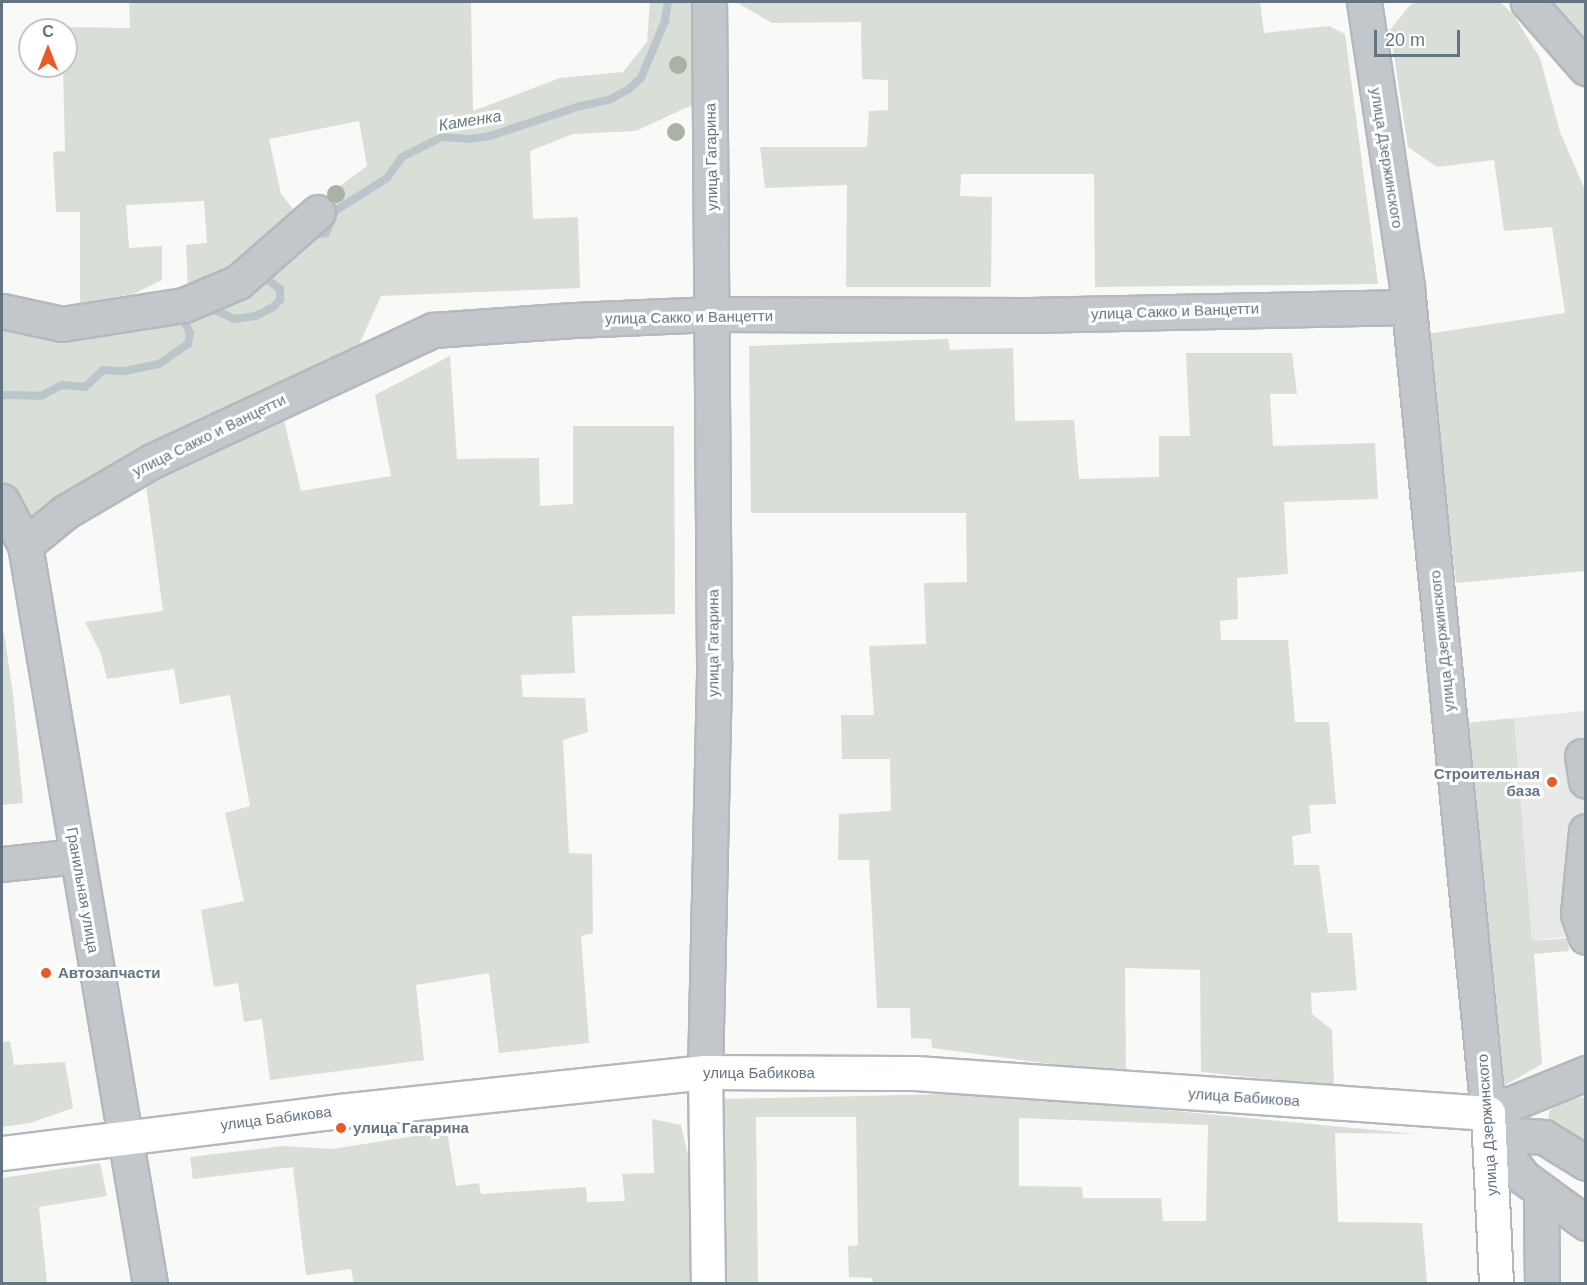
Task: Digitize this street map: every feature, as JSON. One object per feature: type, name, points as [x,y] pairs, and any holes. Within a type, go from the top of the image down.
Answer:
[{"type":"main road","name":"улица Бабикова","points":[[2,1153],[126,1136],[705,1072],[915,1073],[1489,1123]]},
{"type":"main road","name":"улица Гагарина","points":[[705,1072],[708,1284]]},
{"type":"main road","name":"улица Дзержинского","points":[[1489,1123],[1496,1284]]},
{"type":"street","name":"улица Гагарина","points":[[705,1072],[714,662],[709,2]]},
{"type":"street","points":[[1528,2],[1586,68]]},
{"type":"street","name":"улица Дзержинского","points":[[1372,7],[1409,307],[1489,1123]]},
{"type":"street","points":[[2,311],[62,324],[184,305],[238,282],[318,212]]},
{"type":"street","name":"улица Сакко и Ванцетти","points":[[25,545],[64,512],[152,460],[433,330],[574,320],[713,314],[1028,315],[1409,307]]},
{"type":"street","name":"Гранильная улица","points":[[2,501],[25,545],[150,1284]]},
{"type":"street","points":[[1586,831],[1578,914],[1586,937]]},
{"type":"street","points":[[2,864],[76,856]]},
{"type":"street","points":[[1489,1123],[1586,1073]]},
{"type":"street","points":[[1489,1123],[1544,1137],[1586,1163]]},
{"type":"street","points":[[1489,1123],[1523,1177],[1563,1207]]},
{"type":"street","points":[[1542,1284],[1563,1207]]},
{"type":"street","points":[[1563,1207],[1564,1284]]},
{"type":"shaded area","points":[[129,2],[471,2],[473,111],[560,78],[623,72],[647,42],[650,2],[692,2],[692,105],[636,131],[573,134],[530,151],[533,219],[578,217],[580,288],[381,296],[358,347],[230,410],[124,457],[27,522],[2,490],[2,320],[183,314],[323,222],[332,192],[367,166],[359,121],[269,139],[281,194],[299,216],[227,275],[188,290],[186,245],[207,243],[204,201],[126,205],[129,248],[162,246],[162,280],[133,294],[80,303],[80,212],[56,212],[53,152],[65,151],[63,78],[78,78],[78,27],[130,28]]},
{"type":"shaded area","points":[[736,2],[1260,2],[1264,33],[1329,26],[1345,34],[1378,284],[1095,287],[1094,174],[961,174],[960,196],[992,197],[991,287],[846,287],[847,185],[765,188],[760,147],[867,147],[869,111],[888,110],[888,80],[862,79],[861,22],[772,23]]},
{"type":"shaded area","points":[[1418,2],[1500,2],[1513,14],[1540,58],[1560,132],[1585,190],[1585,571],[1456,583],[1427,334],[1565,313],[1552,227],[1504,231],[1494,160],[1437,167],[1408,147],[1390,30],[1410,5]]},
{"type":"shaded area","points":[[1553,2],[1585,2],[1585,41]]},
{"type":"shaded area","points":[[948,339],[950,350],[1013,348],[1015,421],[1074,420],[1079,479],[1159,477],[1159,436],[1190,436],[1186,353],[1292,353],[1297,394],[1270,394],[1273,446],[1375,443],[1378,499],[1284,502],[1288,574],[1237,578],[1238,619],[1220,621],[1221,640],[1288,640],[1295,722],[1329,722],[1336,804],[1309,805],[1311,833],[1292,836],[1294,865],[1319,865],[1328,933],[1352,933],[1357,990],[1311,993],[1312,1014],[1332,1030],[1334,1086],[1201,1072],[1200,970],[1125,968],[1126,1074],[932,1048],[931,1039],[911,1038],[910,1008],[877,1008],[869,860],[838,860],[839,814],[891,811],[890,759],[842,759],[841,715],[874,715],[869,646],[926,644],[924,583],[967,582],[966,513],[751,513],[749,346]]},
{"type":"shaded area","points":[[450,356],[457,459],[539,458],[540,506],[573,504],[573,426],[674,426],[675,614],[572,616],[575,673],[521,675],[523,697],[585,698],[588,732],[563,740],[569,853],[592,854],[593,933],[581,936],[589,1043],[499,1053],[489,973],[416,985],[424,1060],[270,1080],[262,1019],[244,1022],[238,983],[214,987],[201,910],[244,901],[225,813],[250,806],[230,695],[180,704],[174,669],[107,679],[101,654],[85,622],[163,611],[146,485],[283,416],[301,491],[391,476],[375,395]]},
{"type":"shaded area","points":[[2,633],[4,633],[13,694],[23,803],[2,805]]},
{"type":"shaded area","name":"Строительная база","points":[[1585,711],[1585,934],[1532,941],[1514,718]]},
{"type":"shaded area","points":[[1514,718],[1532,941],[1568,938],[1569,951],[1534,954],[1542,1064],[1500,1088],[1466,723]]},
{"type":"shaded area","points":[[10,1041],[14,1065],[65,1062],[73,1108],[30,1123],[2,1127],[2,1042]]},
{"type":"shaded area","points":[[987,1093],[1416,1134],[1335,1133],[1338,1222],[1422,1223],[1427,1283],[873,1283],[872,1278],[849,1277],[848,1246],[858,1245],[856,1117],[756,1117],[758,1283],[726,1283],[724,1099]],"holes":[[[1019,1118],[1208,1125],[1206,1221],[1163,1221],[1161,1198],[1083,1198],[1082,1187],[1019,1186]]]},
{"type":"shaded area","points":[[1585,1097],[1585,1151],[1548,1127],[1549,1111],[1566,1100]]},
{"type":"shaded area","points":[[652,1119],[681,1125],[689,1160],[691,1283],[354,1284],[351,1269],[306,1275],[293,1167],[193,1179],[190,1157],[283,1146],[332,1149],[447,1131],[456,1186],[479,1183],[481,1194],[586,1187],[587,1202],[625,1201],[622,1174],[654,1173]]},
{"type":"shaded area","points":[[100,1163],[107,1196],[39,1207],[47,1283],[2,1283],[2,1178]]},
{"type":"waterway","name":"Каменка","points":[[308,236],[326,233],[335,211],[387,178],[402,157],[442,137],[469,139],[490,136],[577,107],[611,99],[629,89],[641,78],[665,21],[668,2]]},
{"type":"waterway","name":"Каменка","points":[[2,395],[41,396],[62,385],[85,387],[103,370],[125,371],[159,364],[188,344],[190,333],[185,323],[190,315],[215,310],[234,319],[256,316],[273,307],[280,300],[280,289],[268,280],[273,269]]},
{"type":"place","name":"Строительная база","points":[[1552,782]]},
{"type":"place","name":"Автозапчасти","points":[[46,973]]},
{"type":"place","name":"улица Гагарина","points":[[341,1128]]}]
